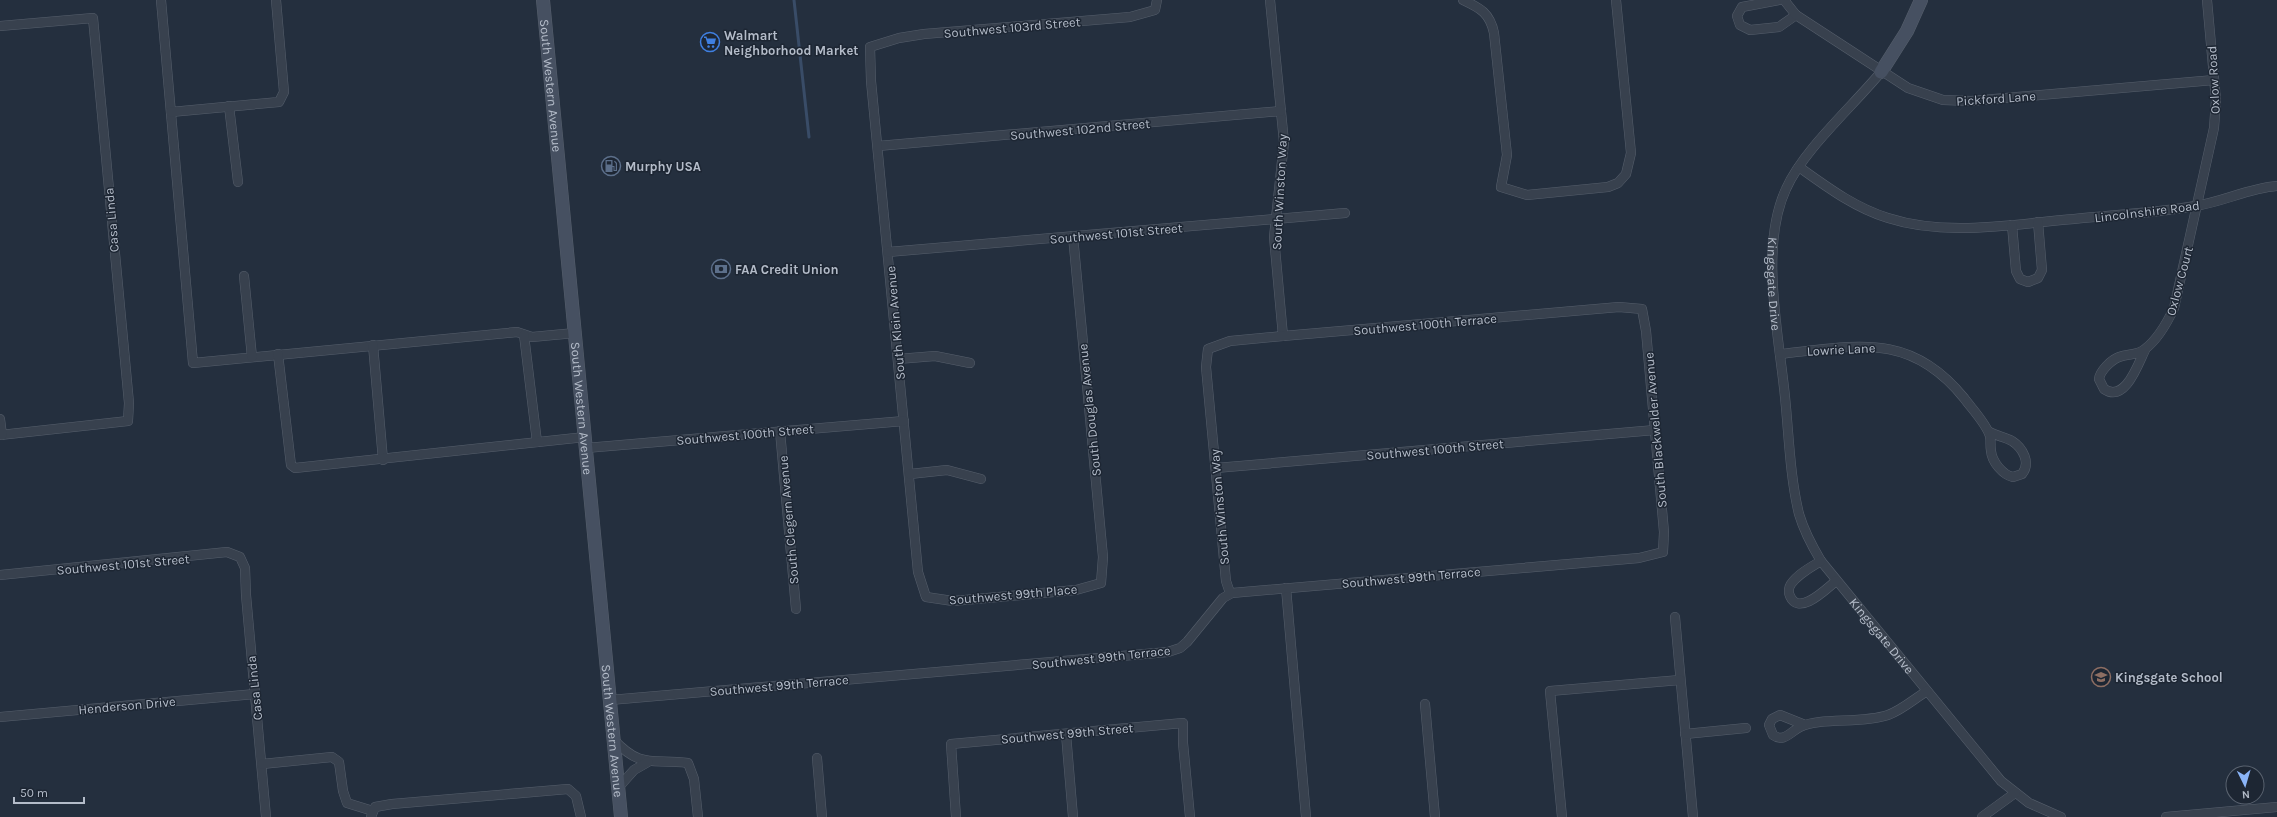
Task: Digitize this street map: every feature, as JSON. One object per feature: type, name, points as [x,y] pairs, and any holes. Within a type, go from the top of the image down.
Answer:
[{"type":"main road","name":"South Western Avenue","points":[[544,0],[621,817]]},
{"type":"main road","name":"Kingsgate Drive","points":[[1881,72],[1907,31],[1921,0]]},
{"type":"street","points":[[161,0],[193,363],[516,332],[532,337],[575,333]]},
{"type":"street","points":[[171,112],[279,102],[284,92],[276,0]]},
{"type":"street","name":"Southwest 103rd Street","points":[[870,47],[899,38],[924,34],[1130,17],[1155,10],[1157,0]]},
{"type":"street","name":"South Winston Way","points":[[1270,0],[1284,152],[1275,219],[1275,248],[1283,336]]},
{"type":"street","points":[[1463,0],[1478,7],[1487,14],[1494,33],[1506,155],[1501,188],[1527,195],[1602,189],[1614,185],[1623,179],[1629,168],[1631,153],[1616,0]]},
{"type":"street","points":[[1780,0],[1742,7],[1737,16],[1740,25],[1750,30],[1779,27],[1796,15]]},
{"type":"street","name":"Pickford Lane","points":[[1784,0],[1796,15],[1881,72],[1920,94],[1943,100],[1961,102],[2214,80]]},
{"type":"street","name":"Oxlow Road","points":[[2197,206],[2214,128],[2216,100],[2207,0]]},
{"type":"street","name":"Casa Linda","points":[[0,26],[93,18],[129,403],[128,422],[1,435]]},
{"type":"street","name":"South Klein Avenue","points":[[870,47],[870,81],[878,146],[918,572],[926,597]]},
{"type":"street","name":"Kingsgate Drive","points":[[1881,72],[1799,167],[1786,188],[1772,233],[1772,260],[1780,354],[1798,506],[1806,532],[1821,561],[2001,781],[2015,794],[2037,807],[2061,817]]},
{"type":"street","points":[[229,106],[238,182]]},
{"type":"street","name":"Southwest 102nd Street","points":[[878,146],[1281,111]]},
{"type":"street","name":"Lincolnshire Road","points":[[1799,167],[1842,197],[1887,218],[1938,228],[2012,225],[2197,206],[2257,189],[2277,186]]},
{"type":"street","name":"Oxlow Court","points":[[2146,348],[2134,377],[2117,391],[2110,392],[2104,389],[2099,379],[2102,371],[2118,357],[2133,355],[2146,348],[2163,330],[2174,308],[2197,206]]},
{"type":"street","name":"Southwest 101st Street","points":[[888,252],[1345,213]]},
{"type":"street","points":[[2012,225],[2017,275],[2028,282],[2038,278],[2042,270],[2038,222]]},
{"type":"street","name":"South Douglas Avenue","points":[[1073,236],[1103,557],[1101,583]]},
{"type":"street","points":[[244,276],[252,357]]},
{"type":"street","name":"Southwest 100th Terrace","points":[[1208,349],[1230,341],[1283,336],[1619,307],[1642,309]]},
{"type":"street","name":"South Blackwelder Avenue","points":[[1642,309],[1646,331],[1664,532],[1663,552]]},
{"type":"street","points":[[524,335],[537,442]]},
{"type":"street","points":[[373,345],[383,460]]},
{"type":"street","name":"Lowrie Lane","points":[[1780,354],[1872,346],[1900,351],[1920,360],[1945,377],[1988,431],[2016,444],[2026,460],[2026,466],[2022,474],[2013,477],[2003,472],[1993,458],[1988,431]]},
{"type":"street","name":"South Winston Way","points":[[1208,349],[1206,367],[1226,581],[1230,593]]},
{"type":"street","name":"Southwest 100th Street","points":[[278,354],[291,465],[295,468],[309,468],[537,442],[585,442],[780,431],[904,421]]},
{"type":"street","points":[[898,359],[935,356],[970,363]]},
{"type":"street","points":[[0,419],[1,435]]},
{"type":"street","name":"Southwest 100th Street","points":[[1216,468],[1655,430]]},
{"type":"street","name":"South Clegern Avenue","points":[[780,431],[796,609]]},
{"type":"street","points":[[910,474],[947,470],[981,479]]},
{"type":"street","name":"Southwest 101st Street","points":[[0,575],[227,552],[237,555],[242,560]]},
{"type":"street","name":"Southwest 99th Terrace","points":[[610,700],[1168,652],[1183,646],[1223,598],[1230,593],[1639,558],[1663,552]]},
{"type":"street","name":"Casa Linda","points":[[242,560],[245,568],[246,595],[266,817]]},
{"type":"street","points":[[1821,561],[1791,584],[1789,593],[1792,599],[1800,603],[1807,603],[1836,581]]},
{"type":"street","name":"Southwest 99th Place","points":[[926,597],[953,601],[1076,590],[1101,583]]},
{"type":"street","points":[[1286,588],[1306,817]]},
{"type":"street","points":[[1675,617],[1693,817]]},
{"type":"street","points":[[1562,817],[1550,691],[1680,680]]},
{"type":"street","points":[[1805,725],[1881,717],[1896,711],[1927,691]]},
{"type":"street","name":"Henderson Drive","points":[[0,717],[255,694]]},
{"type":"street","points":[[1425,704],[1435,817]]},
{"type":"street","name":"Southwest 99th Street","points":[[956,817],[951,744],[1183,723],[1183,743],[1190,817]]},
{"type":"street","points":[[1685,734],[1746,728]]},
{"type":"street","points":[[1066,734],[1073,817]]},
{"type":"street","points":[[614,739],[629,754],[648,762]]},
{"type":"street","points":[[262,764],[332,757],[339,762],[343,792],[347,802],[372,814],[375,807],[392,804],[568,789],[576,796],[581,817]]},
{"type":"street","points":[[818,758],[822,817]]},
{"type":"street","points":[[618,788],[634,770],[648,762],[669,760],[688,763],[694,778],[698,817]]},
{"type":"street","points":[[1982,817],[2015,794]]},
{"type":"street","points":[[2166,817],[2235,814],[2277,807]]},
{"type":"waterway","points":[[794,0],[809,137]]},
{"type":"place","name":"Walmart Neighborhood Market","points":[[710,42]]},
{"type":"place","name":"Murphy USA","points":[[611,166]]},
{"type":"place","name":"FAA Credit Union","points":[[721,269]]},
{"type":"place","name":"Kingsgate School","points":[[2101,677]]}]
